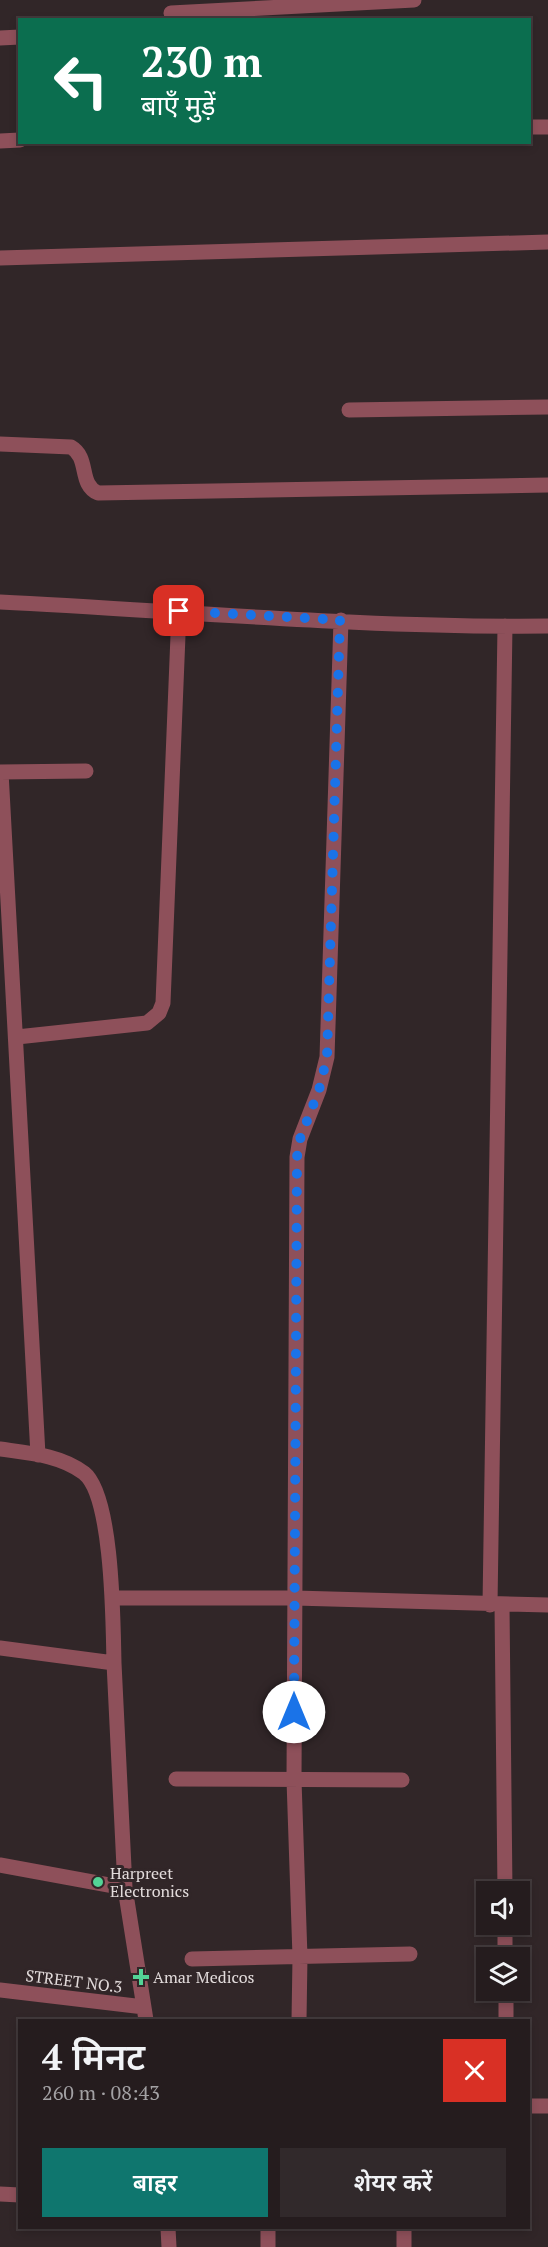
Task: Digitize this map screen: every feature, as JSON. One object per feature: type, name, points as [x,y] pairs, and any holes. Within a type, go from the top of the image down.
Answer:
[{"type":"street","points":[[171,11],[414,0]]},
{"type":"street","points":[[0,38],[18,37]]},
{"type":"street","points":[[531,127],[548,127]]},
{"type":"street","points":[[0,141],[18,140]]},
{"type":"street","points":[[0,258],[548,242]]},
{"type":"street","points":[[349,410],[548,407]]},
{"type":"street","points":[[0,444],[71,447],[81,456],[90,490],[98,493],[548,485]]},
{"type":"street","points":[[0,602],[340,620],[548,626]]},
{"type":"street","points":[[17,1037],[147,1023],[153,1020],[163,1003],[179,611]]},
{"type":"street","points":[[299,2019],[300,1957],[294,1780],[297,1157],[300,1139],[319,1090],[327,1057],[340,620]]},
{"type":"street","points":[[505,626],[496,1605],[505,1881]]},
{"type":"street","points":[[38,1455],[1,772],[86,771]]},
{"type":"street","points":[[0,1449],[56,1459],[84,1474],[95,1486],[102,1507],[112,1598],[125,1888],[145,2014]]},
{"type":"street","points":[[112,1598],[295,1598],[548,1605]]},
{"type":"street","points":[[0,1648],[114,1663]]},
{"type":"street","points":[[176,1779],[402,1780]]},
{"type":"street","points":[[0,1865],[125,1888]]},
{"type":"street","points":[[192,1959],[410,1954]]},
{"type":"street","name":"STREET NO.3","points":[[0,1990],[145,2014]]},
{"type":"street","points":[[506,2001],[506,2019]]},
{"type":"street","points":[[530,2106],[548,2106]]},
{"type":"street","points":[[0,2194],[18,2195]]},
{"type":"street","points":[[168,2229],[169,2247]]},
{"type":"street","points":[[268,2229],[268,2247]]},
{"type":"street","points":[[404,2229],[404,2247]]},
{"type":"place","name":"Harpreet Electronics","points":[[98,1882]]},
{"type":"place","name":"Amar Medicos","points":[[141,1977]]},
{"type":"route","points":[[179,611],[340,620],[327,1057],[319,1090],[300,1139],[297,1157],[294,1712]]}]
